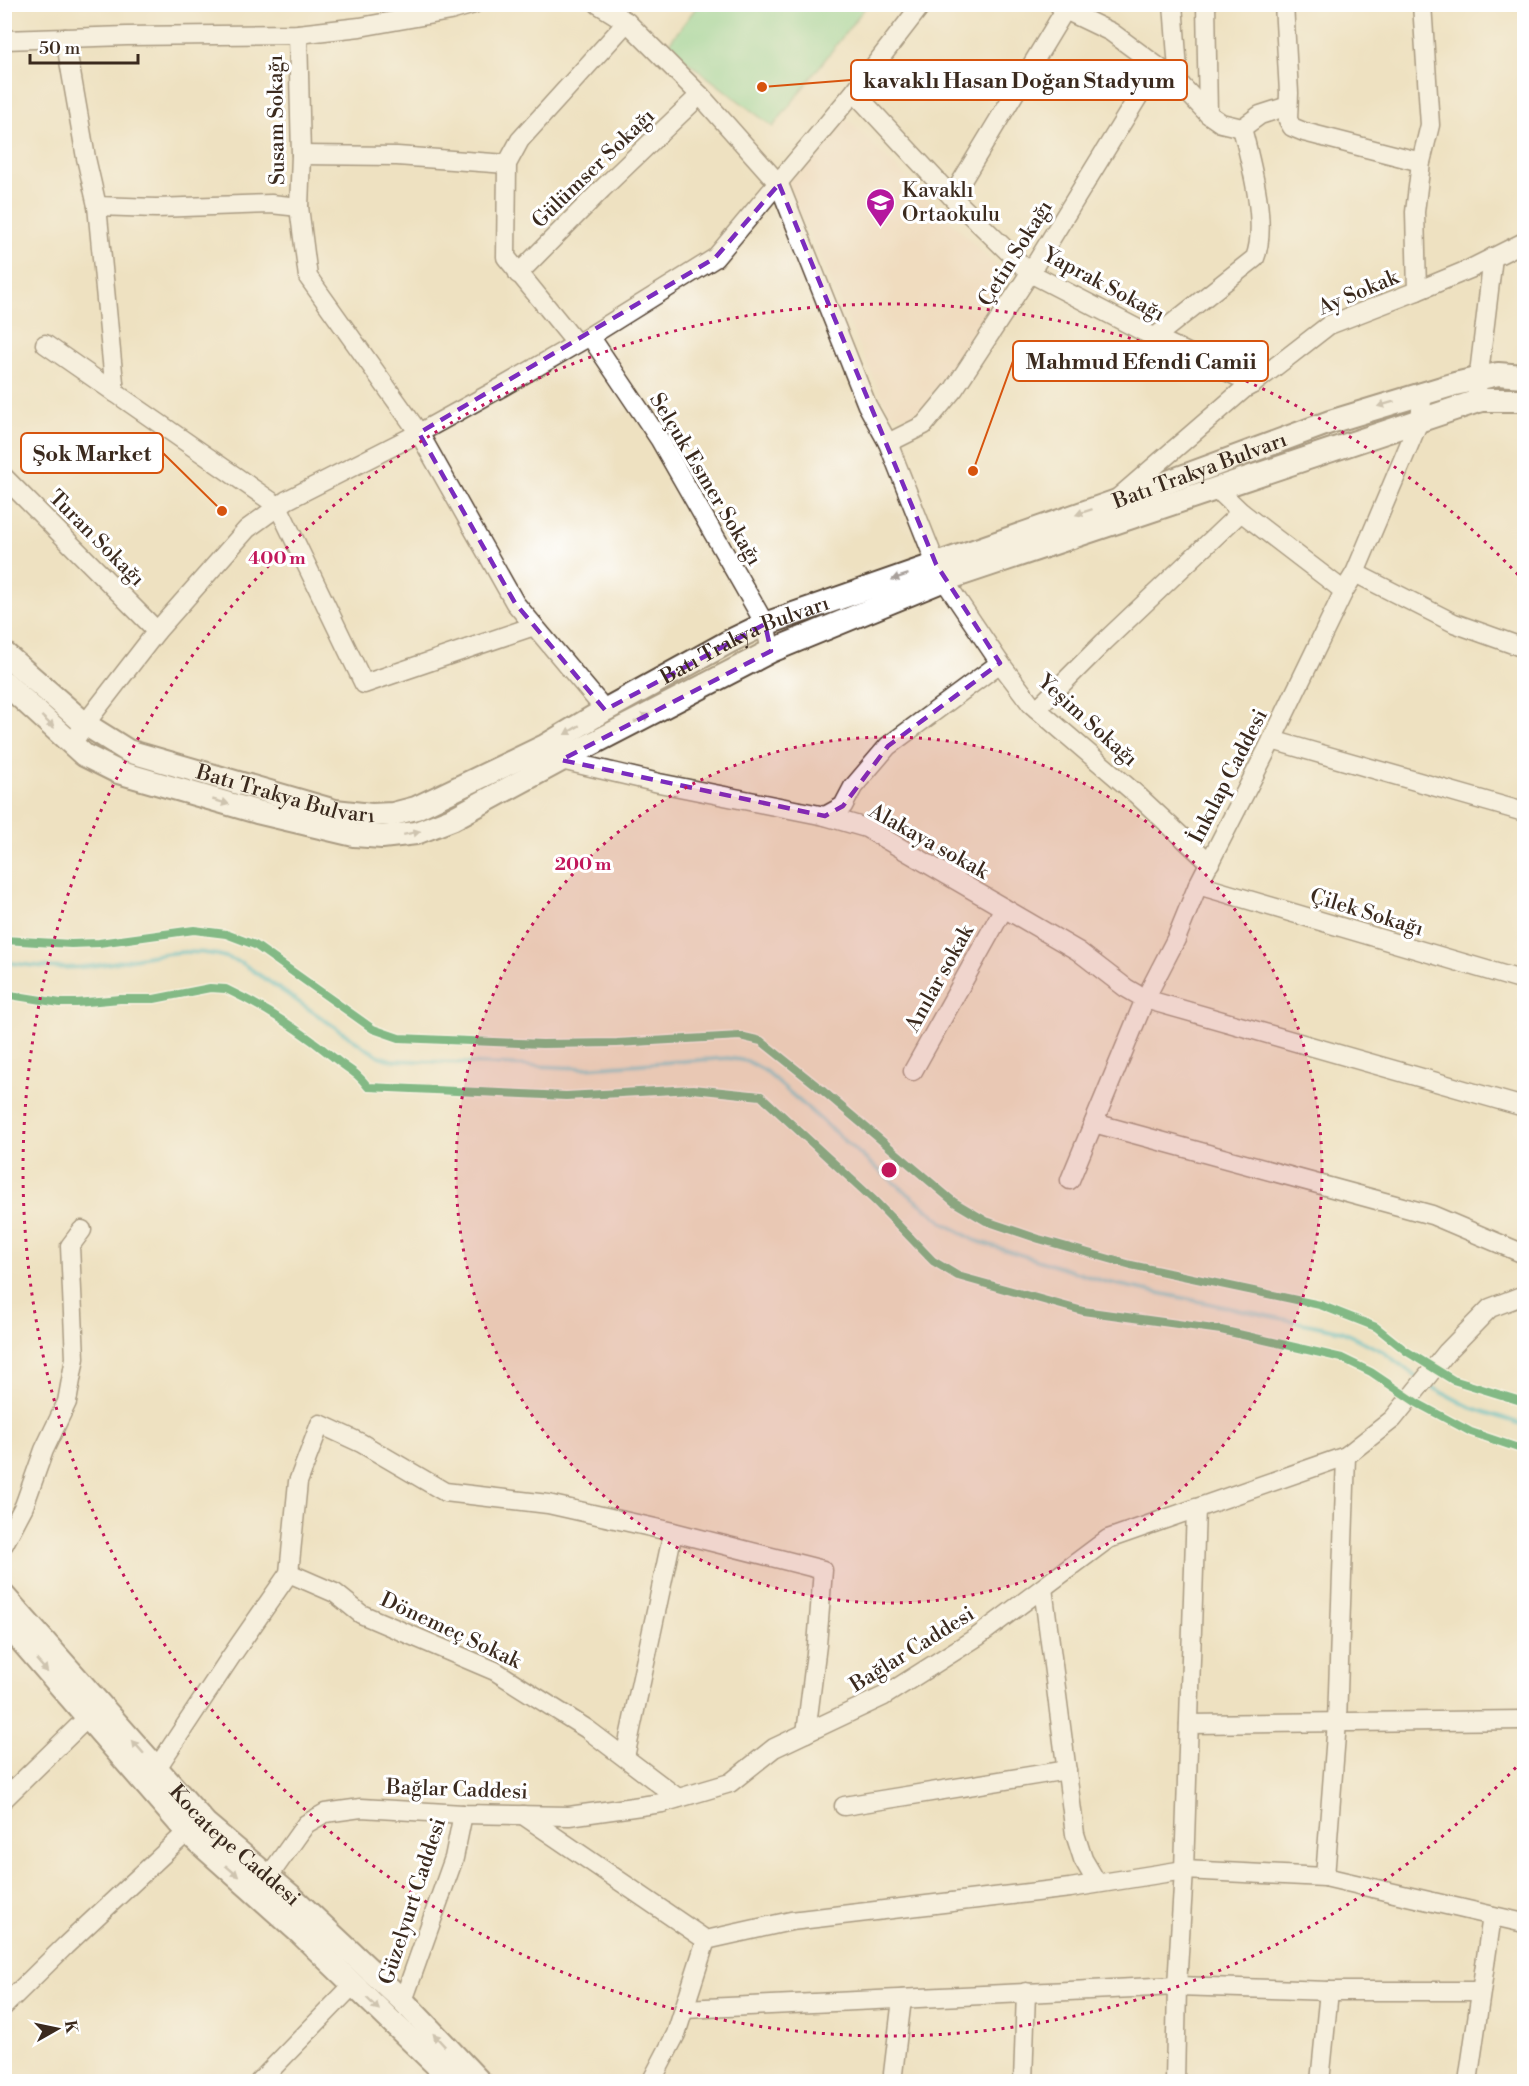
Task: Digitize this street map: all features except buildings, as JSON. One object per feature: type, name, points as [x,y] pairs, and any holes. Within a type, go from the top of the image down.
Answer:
[{"type":"main road","name":"Batı Trakya Bulvarı","points":[[4,682],[84,755],[118,772],[257,812],[354,835],[382,837],[416,833],[452,819],[771,651],[940,572],[1114,502],[1330,422],[1423,392],[1498,374],[1524,376]]},
{"type":"main road","name":"Batı Trakya Bulvarı","points":[[4,653],[85,724],[128,751],[335,811],[371,815],[393,814],[416,808],[545,746],[605,710],[765,624],[1216,488],[1475,402],[1524,400]]},
{"type":"main road","name":"Kocatepe Caddesi","points":[[4,1596],[206,1824],[353,1984],[454,2082]]},
{"type":"main road","name":"Kocatepe Caddesi","points":[[4,1622],[187,1832],[263,1885],[403,2001],[480,2082]]},
{"type":"street","points":[[4,40],[298,34],[360,27],[450,11],[474,4]]},
{"type":"street","name":"Yeşim Sokağı","points":[[598,4],[627,22],[700,95],[778,184],[867,405],[888,443],[940,572],[1000,663],[1037,709],[1136,794],[1210,863]]},
{"type":"street","points":[[72,744],[157,631],[247,529],[287,500],[419,433],[502,387],[715,258],[854,92],[922,4]]},
{"type":"street","points":[[1173,4],[1179,83]]},
{"type":"street","points":[[1206,4],[1208,114]]},
{"type":"street","points":[[1284,4],[1288,120],[1292,127],[1421,162]]},
{"type":"street","points":[[1417,291],[1415,212],[1421,162],[1430,125],[1422,4]]},
{"type":"street","points":[[952,197],[1062,7],[1111,32],[1179,83],[1208,114],[1221,123],[1242,128],[1260,115],[1288,105]]},
{"type":"street","points":[[301,155],[397,156],[507,164],[520,140],[627,22]]},
{"type":"street","name":"Susam Sokağı","points":[[298,34],[301,155],[299,207],[308,277],[419,433],[515,603],[605,710]]},
{"type":"street","points":[[64,38],[97,206],[115,393]]},
{"type":"street","name":"Çetin Sokağı","points":[[888,443],[924,425],[954,389],[1030,273],[1157,66]]},
{"type":"street","name":"Yaprak Sokağı","points":[[854,92],[952,197],[1030,273],[1253,384]]},
{"type":"street","name":"Gülümser Sokağı","points":[[518,274],[700,95]]},
{"type":"street","points":[[1155,337],[1255,258],[1260,247],[1252,168],[1242,128]]},
{"type":"street","name":"Selçuk Esmer Sokağı","points":[[507,164],[506,257],[518,274],[583,340],[660,440],[765,624],[771,651]]},
{"type":"street","points":[[97,206],[156,208],[271,204],[299,207]]},
{"type":"street","name":"Ay Sokak","points":[[1114,502],[1244,388],[1253,384],[1329,325],[1417,291],[1524,242]]},
{"type":"street","points":[[1475,402],[1493,257]]},
{"type":"street","points":[[45,344],[278,506],[364,684],[534,626]]},
{"type":"street","name":"İnkılap Caddesi","points":[[1070,1180],[1145,999],[1176,939],[1198,885],[1355,573],[1420,419],[1423,392]]},
{"type":"street","name":"Turan Sokağı","points":[[4,477],[157,631]]},
{"type":"street","points":[[1216,488],[1241,512],[1344,591]]},
{"type":"street","points":[[1037,709],[1241,512]]},
{"type":"street","points":[[1355,573],[1454,623],[1524,648]]},
{"type":"street","points":[[825,816],[843,806],[853,787],[888,746],[1000,663]]},
{"type":"street","points":[[1272,740],[1524,812]]},
{"type":"street","name":"Alakaya sokak","points":[[561,760],[659,783],[825,816],[867,828],[1078,951],[1126,988],[1145,999],[1524,1107]]},
{"type":"street","name":"Çilek Sokağı","points":[[1198,885],[1524,981]]},
{"type":"street","name":"Anılar sokak","points":[[913,1071],[1004,908]]},
{"type":"street","points":[[1094,1123],[1432,1215],[1524,1254]]},
{"type":"street","points":[[4,1544],[24,1506],[44,1450],[67,1402],[75,1359],[70,1246],[82,1230]]},
{"type":"street","name":"Bağlar Caddesi","points":[[263,1885],[306,1824],[325,1813],[361,1808],[463,1814],[569,1816],[662,1803],[730,1783],[774,1748],[884,1696],[977,1637],[1108,1539],[1346,1456],[1393,1419],[1447,1352],[1490,1308],[1524,1295]]},
{"type":"street","points":[[157,1768],[289,1573],[298,1482],[320,1424],[361,1443],[445,1492],[548,1504],[673,1532],[823,1570],[817,1645],[806,1733]]},
{"type":"street","points":[[1325,1877],[1337,1722],[1346,1456]]},
{"type":"street","points":[[1174,2082],[1184,1870],[1196,1508]]},
{"type":"street","points":[[625,1757],[673,1532]]},
{"type":"street","name":"Dönemeç Sokak","points":[[289,1573],[335,1593],[361,1614],[495,1671],[587,1729],[678,1798]]},
{"type":"street","points":[[1042,1588],[1075,1834],[1083,1859],[1097,1883]]},
{"type":"street","points":[[4,1799],[87,1718]]},
{"type":"street","points":[[1189,1724],[1524,1719]]},
{"type":"street","points":[[844,1806],[1067,1770]]},
{"type":"street","name":"Güzelyurt Caddesi","points":[[403,2001],[454,1858],[463,1814]]},
{"type":"street","points":[[523,1815],[706,1940],[791,1921],[1184,1870],[1325,1877],[1524,1923]]},
{"type":"street","points":[[4,2006],[187,1832]]},
{"type":"street","points":[[1468,2082],[1492,1916]]},
{"type":"street","points":[[651,2082],[676,2034],[706,1940]]},
{"type":"street","points":[[259,2082],[353,1984]]},
{"type":"street","points":[[684,2009],[1177,1986],[1329,1991],[1481,1991]]},
{"type":"street","points":[[1320,2082],[1329,1991]]},
{"type":"street","points":[[1023,2082],[1026,1992]]},
{"type":"street","points":[[892,2082],[902,1999]]},
{"type":"highlighted area","points":[[779,184],[936,564],[1000,663],[888,746],[843,806],[825,816],[561,760],[771,651],[765,624],[605,710],[515,603],[419,433],[715,258]]},
{"type":"shaded area","name":"Kavaklı Ortaokulu","points":[[836,108],[1004,274],[1006,282],[1001,291],[919,420],[889,412],[785,179]]},
{"type":"green space","points":[[698,5],[867,5],[773,127],[667,46]]},
{"type":"waterway","points":[[4,962],[70,968],[168,953],[186,952],[223,956],[242,963],[364,1047],[391,1060],[583,1068],[728,1058],[747,1061],[764,1070],[869,1162],[944,1223],[974,1240],[1106,1282],[1341,1331],[1382,1351],[1421,1380]]},
{"type":"waterway","points":[[1428,1385],[1470,1407],[1524,1425]]},
{"type":"cycle path","points":[[4,940],[71,944],[99,943],[194,930],[226,934],[255,945],[373,1029],[399,1038],[542,1044],[617,1043],[740,1036],[761,1041],[954,1202],[986,1221],[1039,1239],[1131,1265],[1320,1305],[1376,1327],[1406,1351],[1453,1380],[1524,1402]]},
{"type":"cycle path","points":[[4,994],[60,1003],[76,1003],[154,999],[210,988],[226,989],[295,1029],[355,1073],[368,1087],[566,1096],[693,1089],[761,1096],[875,1201],[933,1261],[958,1276],[1083,1311],[1221,1330],[1342,1358],[1371,1372],[1417,1403],[1471,1432],[1524,1450]]},
{"type":"place","name":"kavaklı Hasan Doğan Stadyum","points":[[762,87]]},
{"type":"place","name":"Kavaklı Ortaokulu","points":[[881,228]]},
{"type":"place","name":"Mahmud Efendi Camii","points":[[973,471]]},
{"type":"place","name":"Şok Market","points":[[222,511]]}]
